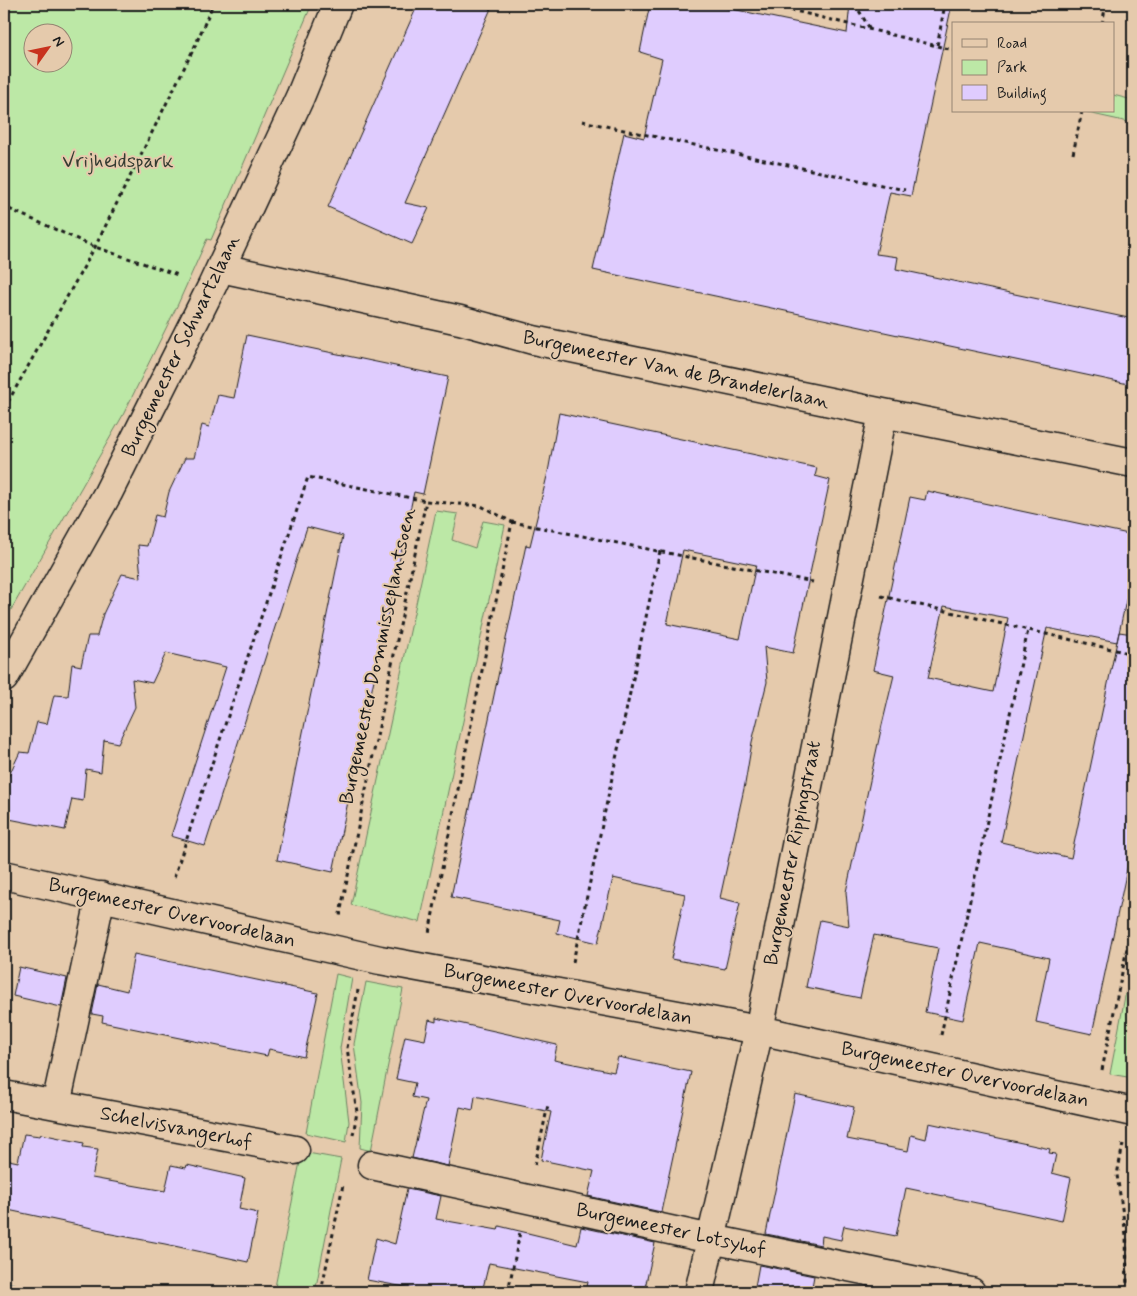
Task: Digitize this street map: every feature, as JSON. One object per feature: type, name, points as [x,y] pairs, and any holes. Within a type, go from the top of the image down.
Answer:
[{"type":"street","name":"Burgemeester Schwartzlaan","points":[[4,678],[108,492],[216,277],[300,97],[338,4]]},
{"type":"street","name":"Burgemeester Van de Brandelerlaan","points":[[216,277],[460,320],[533,340],[1133,463]]},
{"type":"street","name":"Burgemeester Rippingstraat","points":[[699,1292],[758,1030],[883,413]]},
{"type":"street","name":"Burgemeester Overvoordelaan","points":[[4,875],[380,960],[758,1030],[1132,1111]]},
{"type":"street","points":[[56,1106],[101,896]]},
{"type":"street","name":"Schelvisvangerhof","points":[[4,1095],[296,1150]]},
{"type":"street","name":"Burgemeester Lotsyhof","points":[[372,1165],[711,1239],[971,1292]]},
{"type":"path","points":[[4,409],[95,247],[195,46],[213,4]]},
{"type":"path","points":[[767,4],[952,50]]},
{"type":"path","points":[[855,4],[871,30]]},
{"type":"path","points":[[936,46],[945,4]]},
{"type":"path","points":[[1102,22],[1106,4]]},
{"type":"path","points":[[1073,154],[1082,112]]},
{"type":"path","points":[[582,121],[905,190]]},
{"type":"path","points":[[4,203],[9,208],[95,247],[216,277]]},
{"type":"path","points":[[163,910],[308,477],[426,501]]},
{"type":"path","name":"Burgemeester Dommisseplantsoen","points":[[350,916],[340,914],[426,501],[480,506],[512,522],[847,589],[1133,654]]},
{"type":"path","points":[[428,935],[512,522]]},
{"type":"path","points":[[566,995],[660,551]]},
{"type":"path","points":[[934,1069],[1028,630]]},
{"type":"path","points":[[1102,1072],[1133,919]]},
{"type":"path","points":[[352,1141],[357,1112],[347,1048],[361,973],[377,976],[380,960]]},
{"type":"path","points":[[1127,1292],[1126,1235],[1117,1176],[1132,1111]]},
{"type":"path","points":[[321,1292],[344,1179]]},
{"type":"green space","name":"Vrijheidspark","points":[[4,4],[312,4],[211,240],[207,239],[178,304],[123,415],[4,622]]},
{"type":"green space","points":[[1114,95],[1133,100],[1133,123],[1088,113],[1114,112]]},
{"type":"green space","points":[[436,511],[458,514],[452,540],[475,548],[483,521],[505,525],[420,922],[351,905]]},
{"type":"green space","points":[[1133,955],[1133,1078],[1110,1074]]},
{"type":"green space","points":[[336,974],[352,978],[340,1048],[349,1122],[346,1142],[306,1133]]},
{"type":"green space","points":[[366,982],[403,989],[371,1151],[360,1148],[362,1103],[354,1044]]},
{"type":"green space","points":[[302,1152],[341,1159],[315,1292],[274,1292]]},
{"type":"water","points":[[4,1282],[54,1292],[4,1292]]},
{"type":"building","points":[[418,4],[493,4],[405,203],[429,208],[412,244],[328,207]]},
{"type":"building","points":[[650,4],[708,4],[847,33],[850,4],[952,4],[911,196],[890,192],[876,254],[898,257],[896,269],[1133,319],[1133,385],[593,270],[624,133],[644,138],[662,59],[640,52]]},
{"type":"building","points":[[247,335],[448,377],[423,494],[414,492],[333,872],[277,860],[343,536],[307,527],[205,846],[171,836],[226,667],[166,653],[152,683],[132,679],[135,707],[118,743],[104,740],[101,772],[86,769],[83,801],[72,799],[65,830],[4,818],[4,786],[20,752],[29,753],[37,722],[47,724],[54,695],[68,696],[72,664],[81,666],[88,636],[97,636],[103,614],[122,574],[141,578],[138,545],[147,546],[155,515],[163,517],[169,492],[185,458],[194,458],[202,425],[209,427],[218,395],[234,398]]},
{"type":"building","points":[[559,413],[817,468],[815,476],[830,480],[793,653],[764,647],[767,682],[752,742],[745,784],[720,898],[740,903],[725,969],[671,959],[685,894],[613,878],[598,943],[557,933],[560,920],[451,897],[526,545],[530,546],[548,472]],"holes":[[[683,550],[756,565],[740,639],[667,624]]]},
{"type":"building","points":[[927,491],[1133,535],[1133,597],[1127,596],[1119,632],[1133,634],[1133,841],[1092,1034],[1036,1022],[1049,958],[980,943],[963,1020],[925,1012],[938,948],[874,935],[860,998],[806,987],[820,920],[849,926],[846,892],[894,675],[873,670],[910,497],[925,500]],"holes":[[[944,606],[1008,618],[993,692],[928,678]],[[1047,628],[1117,642],[1071,858],[1001,842]]]},
{"type":"building","points":[[134,954],[318,993],[304,1057],[269,1049],[267,1056],[102,1022],[103,1016],[92,1014],[98,984],[127,991]]},
{"type":"building","points":[[19,967],[67,978],[61,1007],[13,996]]},
{"type":"building","points":[[436,1018],[557,1045],[554,1060],[614,1072],[618,1057],[691,1072],[661,1212],[588,1196],[594,1171],[541,1160],[551,1112],[475,1096],[473,1110],[460,1107],[448,1166],[412,1158],[426,1100],[412,1097],[415,1083],[396,1079],[405,1036],[425,1040],[429,1020],[436,1022]]},
{"type":"building","points":[[795,1094],[854,1107],[847,1139],[908,1151],[911,1135],[926,1139],[929,1123],[1050,1149],[1049,1153],[1056,1154],[1052,1173],[1071,1178],[1062,1221],[906,1188],[896,1236],[844,1226],[841,1240],[822,1236],[821,1245],[766,1234]]},
{"type":"building","points":[[24,1134],[40,1136],[41,1134],[84,1143],[83,1147],[98,1149],[92,1178],[165,1191],[171,1165],[186,1168],[187,1165],[245,1178],[239,1209],[258,1213],[248,1262],[106,1233],[106,1231],[8,1210],[10,1203],[4,1202],[4,1159],[18,1162]]},
{"type":"building","points":[[407,1189],[441,1196],[436,1219],[498,1230],[499,1226],[577,1245],[581,1227],[655,1243],[644,1292],[586,1292],[588,1282],[489,1263],[482,1292],[432,1292],[367,1280],[376,1238],[395,1244]]},
{"type":"building","points":[[759,1265],[814,1276],[811,1292],[754,1292]]}]
